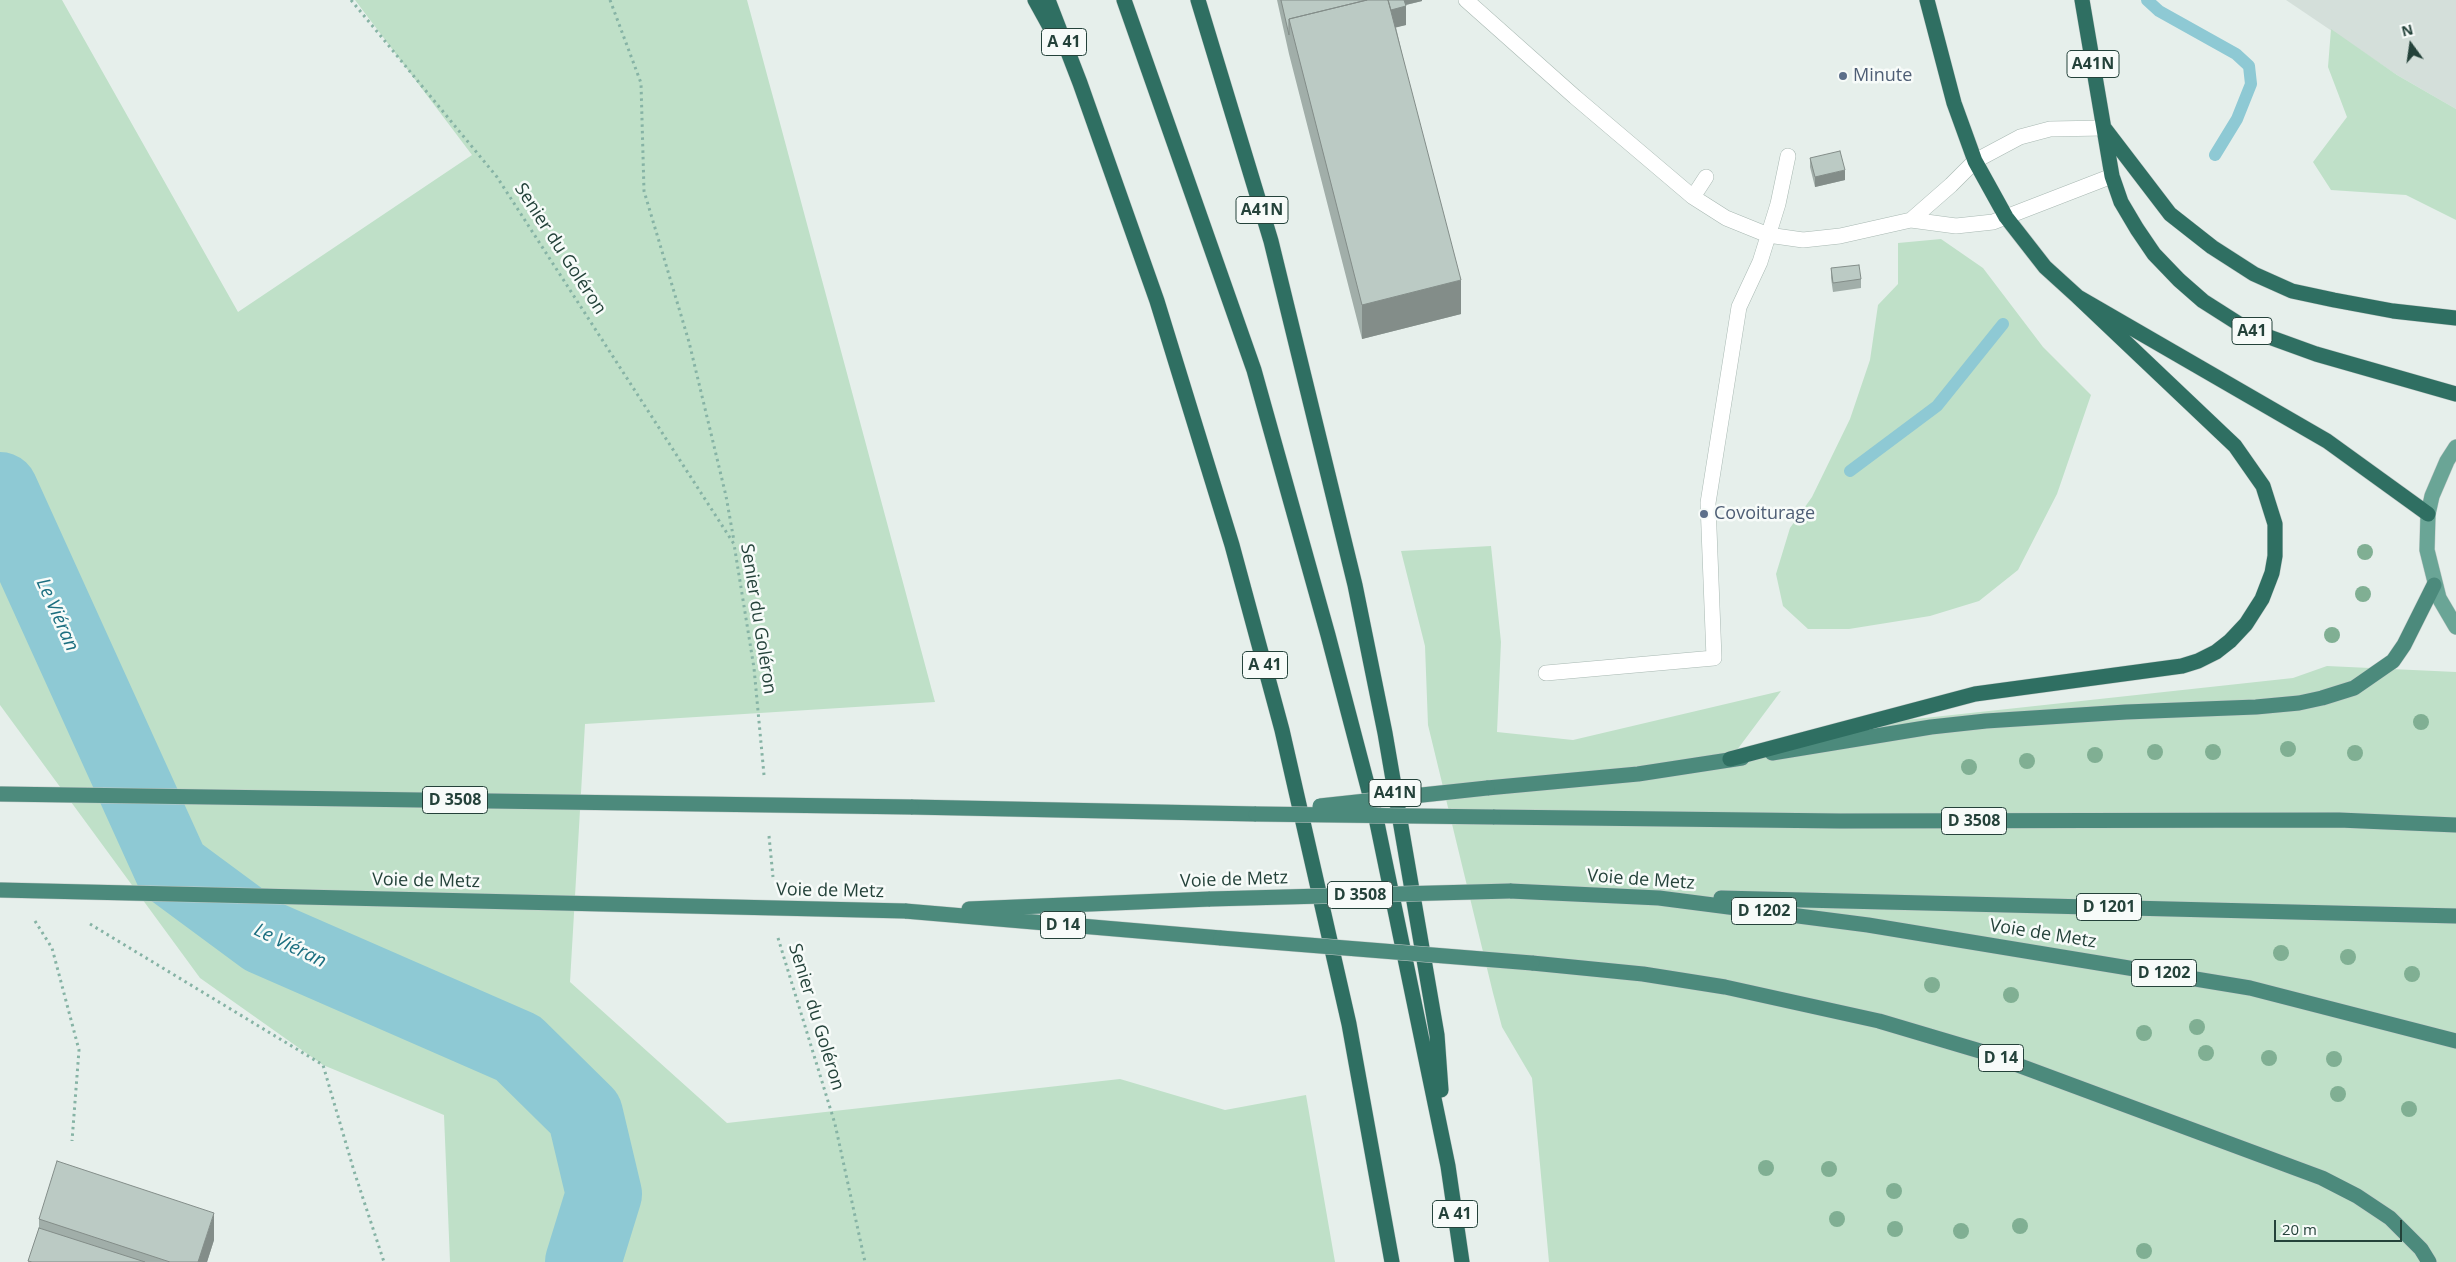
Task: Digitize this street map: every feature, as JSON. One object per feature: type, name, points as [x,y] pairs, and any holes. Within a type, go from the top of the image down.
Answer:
[{"type":"highway","points":[[1035,0],[1080,83]]},
{"type":"highway","name":"A 41","points":[[1048,0],[1080,83],[1163,320],[1232,545],[1282,730],[1349,1024],[1392,1262]]},
{"type":"highway","name":"A 41","points":[[1124,0],[1254,370],[1328,635],[1376,818],[1448,1166],[1462,1262]]},
{"type":"highway","name":"A41N","points":[[1198,0],[1271,241],[1355,585],[1385,733],[1437,1035],[1448,1166]]},
{"type":"highway","points":[[1730,759],[1975,694],[2182,666],[2198,662],[2216,652],[2230,641],[2246,624],[2262,599],[2272,573],[2275,556],[2275,524],[2263,486],[2235,446],[2045,267],[2006,217],[1974,160],[1954,103],[1927,0]]},
{"type":"highway","name":"A41N","points":[[2082,0],[2112,176]]},
{"type":"highway","points":[[2104,128],[2170,214],[2212,248],[2254,274],[2292,291],[2393,311],[2456,318]]},
{"type":"highway","name":"A41","points":[[2112,176],[2121,202],[2154,254],[2179,280],[2222,315],[2247,330],[2316,354],[2456,394]]},
{"type":"highway","points":[[2078,297],[2327,441],[2428,514]]},
{"type":"highway","points":[[1256,814],[1486,788],[1638,774],[1931,727],[1986,721],[2126,712],[2256,707],[2299,703],[2354,688],[2393,661],[2404,645],[2434,585]]},
{"type":"highway","name":"D 3508","points":[[0,794],[1493,817],[1840,821],[2339,820],[2456,824]]},
{"type":"highway","name":"Voie de Metz","points":[[0,890],[905,911],[1210,899],[1510,891],[1659,898],[1868,925],[2250,988],[2456,1041]]},
{"type":"highway","name":"D 1201","points":[[1659,898],[1994,903],[2208,911],[2456,916]]},
{"type":"highway","name":"D 14","points":[[905,911],[1532,963],[1642,974],[1725,987],[1879,1021],[1980,1051],[2322,1178],[2357,1196],[2390,1218],[2421,1249],[2429,1262]]},
{"type":"main road","points":[[2456,447],[2438,478],[2428,514],[2427,550],[2434,585],[2439,598],[2456,627]]},
{"type":"lane","points":[[1466,0],[1582,104],[1692,197],[1726,218],[1768,235],[1803,240],[1840,236],[1911,220],[1956,226],[1993,222],[2112,176]]},
{"type":"lane","points":[[1911,220],[1951,185],[1974,160],[2020,137],[2050,129],[2104,128]]},
{"type":"lane","points":[[1546,673],[1714,658],[1708,503],[1739,307],[1760,262],[1778,204],[1788,156]]},
{"type":"lane","points":[[1692,197],[1706,177]]},
{"type":"path","name":"Senier du Goléron","points":[[351,0],[497,177],[734,544],[754,668],[765,784]]},
{"type":"path","points":[[610,0],[641,83],[644,191],[689,342],[726,496],[734,544]]},
{"type":"path","points":[[769,833],[773,881]]},
{"type":"path","points":[[32,917],[52,948],[79,1050],[72,1141]]},
{"type":"path","points":[[86,921],[324,1065],[354,1171],[384,1262]]},
{"type":"path","name":"Senier du Goléron","points":[[778,930],[778,939],[835,1124],[865,1262]]},
{"type":"shaded area","points":[[2286,0],[2456,0],[2456,109],[2397,75]]},
{"type":"green space","points":[[0,0],[62,0],[238,312],[472,155],[355,0],[747,0],[935,702],[585,724],[570,982],[727,1123],[1120,1079],[1225,1110],[1306,1095],[1335,1262],[450,1262],[444,1115],[323,1065],[200,978],[0,705]]},
{"type":"green space","points":[[2331,29],[2397,75],[2456,109],[2456,220],[2406,195],[2331,190],[2313,162],[2347,117],[2328,67]]},
{"type":"green space","points":[[1941,239],[1983,268],[2043,347],[2091,395],[2057,494],[2018,570],[1979,601],[1930,616],[1849,629],[1808,629],[1783,606],[1776,574],[1790,528],[1812,497],[1850,419],[1870,360],[1878,305],[1898,284],[1898,243]]},
{"type":"green space","points":[[1491,546],[1501,642],[1497,732],[1573,740],[1781,691],[1731,758],[1860,725],[2293,678],[2327,666],[2456,672],[2456,1262],[1549,1262],[1532,1078],[1502,1027],[1493,993],[1428,725],[1425,646],[1401,551]]},
{"type":"building","points":[[1281,0],[1367,0],[1289,19],[1289,35]]},
{"type":"building","points":[[1367,0],[1388,0],[1461,280],[1362,305],[1289,19]]},
{"type":"building","points":[[1388,0],[1404,0],[1406,6],[1391,10]]},
{"type":"building","points":[[1840,151],[1845,170],[1815,177],[1810,158]]},
{"type":"building","points":[[1859,265],[1861,279],[1833,283],[1831,268]]},
{"type":"building","points":[[57,1161],[214,1213],[198,1262],[170,1262],[39,1219]]},
{"type":"building","points":[[39,1228],[145,1262],[28,1261]]},
{"type":"waterway","points":[[2147,0],[2159,11],[2236,54],[2249,66],[2251,84],[2237,119],[2215,155]]},
{"type":"waterway","points":[[1850,471],[1937,406],[2003,324]]},
{"type":"waterway","name":"Le Viéran","points":[[0,490],[172,869],[264,937],[518,1048],[585,1114],[604,1194],[583,1262]]},
{"type":"place","name":"Minute","points":[[1843,76]]},
{"type":"place","name":"Covoiturage","points":[[1704,514]]}]
